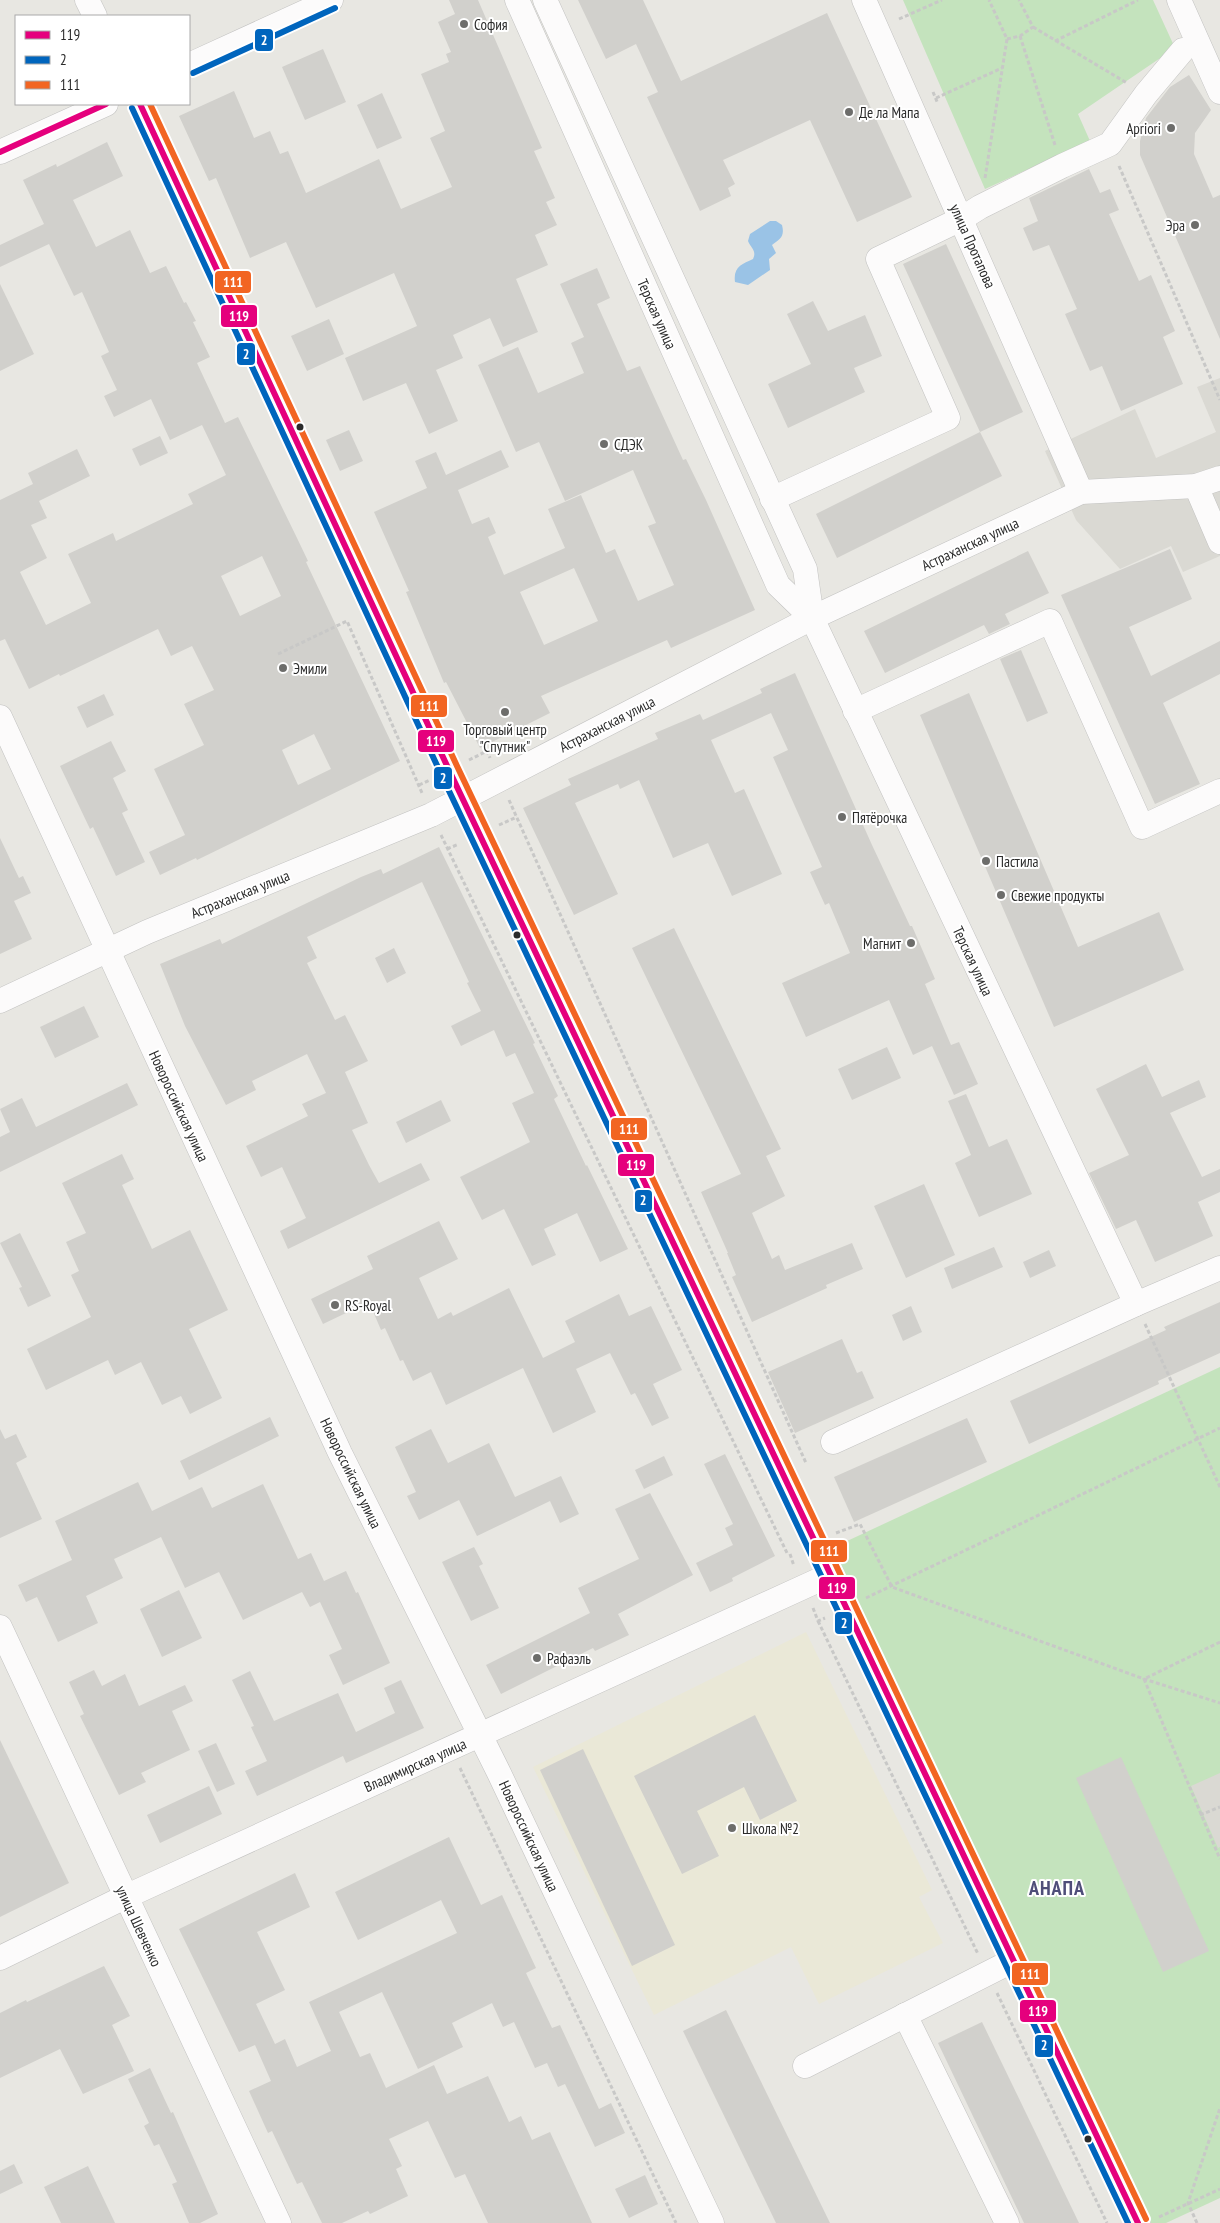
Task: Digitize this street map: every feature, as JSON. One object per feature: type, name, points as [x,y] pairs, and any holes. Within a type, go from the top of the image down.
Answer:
[{"type":"street","points":[[87,0],[94,15]]},
{"type":"street","points":[[190,65],[332,0]]},
{"type":"street","name":"Терская улица","points":[[517,0],[778,585],[812,618]]},
{"type":"street","name":"Терская улица","points":[[545,0],[804,569],[812,618],[1136,1304]]},
{"type":"street","name":"улица Протапова","points":[[864,0],[1081,492]]},
{"type":"street","points":[[1179,0],[1220,92]]},
{"type":"street","points":[[772,499],[948,418],[878,259],[961,220],[980,206],[1110,144],[1146,94],[1184,50]]},
{"type":"street","points":[[0,152],[104,105]]},
{"type":"street","points":[[140,105],[449,770],[827,1537],[832,1574],[1014,1960],[1147,2221]]},
{"type":"street","name":"Астраханская улица","points":[[0,1001],[147,932],[431,815],[812,618],[1081,492],[1196,486],[1220,478]]},
{"type":"street","points":[[1196,486],[1220,542]]},
{"type":"street","points":[[855,711],[1050,621],[1142,827],[1220,791]]},
{"type":"street","name":"Новороссийская улица","points":[[0,718],[340,1453],[480,1736],[712,2223]]},
{"type":"street","points":[[832,1442],[1136,1304],[1220,1268]]},
{"type":"street","name":"Владимирская улица","points":[[0,1958],[125,1897],[832,1574]]},
{"type":"street","name":"улица Шевченко","points":[[0,1628],[279,2223]]},
{"type":"street","points":[[805,2066],[1014,1960]]},
{"type":"street","points":[[906,2015],[1007,2223]]},
{"type":"path","points":[[899,19],[942,0]]},
{"type":"path","points":[[980,206],[1008,39],[989,0]]},
{"type":"path","points":[[1019,0],[1033,27],[1146,94]]},
{"type":"path","points":[[1055,41],[1138,0]]},
{"type":"path","points":[[1008,39],[1020,36],[1033,27]]},
{"type":"path","points":[[1020,36],[1062,166]]},
{"type":"path","points":[[936,98],[1002,68]]},
{"type":"path","points":[[1110,144],[1220,400]]},
{"type":"path","points":[[278,654],[347,621],[431,815],[804,1587],[818,1621],[1108,2223]]},
{"type":"path","points":[[419,785],[487,751],[809,1469]]},
{"type":"path","points":[[1136,1304],[1220,1487]]},
{"type":"path","points":[[818,1621],[1220,1428]]},
{"type":"path","points":[[827,1537],[834,1524]]},
{"type":"path","points":[[788,1555],[860,1524],[892,1587],[1144,1679],[1220,1703]]},
{"type":"path","points":[[1144,1679],[1220,1642]]},
{"type":"path","points":[[1144,1679],[1220,1859]]},
{"type":"path","points":[[452,1749],[676,2223]]},
{"type":"path","points":[[1200,1815],[1220,1807]]},
{"type":"path","points":[[1197,2223],[1188,2203],[1220,2108]]},
{"type":"path","points":[[1147,2221],[1220,2189]]},
{"type":"shaded area","points":[[1220,378],[1220,556],[1183,572],[1171,546],[1120,569],[1076,520],[1045,451],[1135,409],[1156,458],[1216,432],[1197,387]]},
{"type":"shaded area","name":"Школа №2","points":[[806,1632],[932,1890],[919,1897],[943,1943],[819,2004],[791,1947],[654,2015],[533,1767]]},
{"type":"shaded area","points":[[1220,1773],[1220,1847],[1218,1848],[1191,1786]]},
{"type":"green space","points":[[903,0],[1153,0],[1175,48],[1078,114],[1090,141],[985,189]]},
{"type":"green space","points":[[1220,1367],[1220,2198],[1166,2223],[1151,2223],[830,1549]]},
{"type":"water","points":[[770,221],[776,221],[782,225],[783,232],[772,245],[776,253],[769,259],[770,270],[748,285],[735,282],[737,269],[753,259],[754,256],[748,241],[750,234]]},
{"type":"building","points":[[449,0],[478,0],[542,148],[534,151],[555,198],[546,202],[557,225],[535,235],[548,265],[516,279],[538,332],[503,347],[490,318],[453,335],[463,358],[436,370],[458,421],[429,434],[406,383],[363,401],[345,358],[417,326],[394,273],[316,308],[286,242],[250,258],[216,178],[209,181],[179,116],[234,91],[254,138],[270,131],[280,154],[288,151],[306,193],[379,159],[401,209],[452,187],[430,138],[445,131],[421,74],[449,62],[446,54],[451,52],[438,22],[455,14]]},
{"type":"building","points":[[578,0],[643,0],[681,81],[827,13],[912,197],[857,222],[810,120],[723,160],[735,184],[728,188],[731,196],[700,211],[647,97],[658,92],[636,44],[606,59]]},
{"type":"building","points":[[323,49],[346,102],[305,120],[282,67]]},
{"type":"building","points":[[1189,75],[1211,110],[1195,133],[1194,154],[1213,198],[1220,195],[1220,339],[1140,155],[1140,141],[1146,118],[1170,87]]},
{"type":"building","points":[[382,93],[402,138],[377,149],[357,105]]},
{"type":"building","points":[[107,142],[123,176],[73,200],[96,247],[130,230],[150,273],[166,266],[184,303],[186,302],[196,321],[193,322],[210,357],[197,363],[225,423],[238,417],[308,561],[306,562],[400,761],[197,860],[196,858],[160,875],[149,852],[185,835],[154,769],[204,745],[184,704],[214,690],[192,646],[171,656],[158,629],[29,689],[5,639],[0,641],[0,500],[33,484],[28,473],[77,449],[90,476],[39,501],[47,518],[31,525],[47,558],[20,572],[46,625],[91,603],[68,554],[113,533],[116,541],[193,504],[188,494],[226,475],[202,425],[170,440],[151,399],[114,417],[104,396],[117,390],[101,356],[109,352],[82,292],[74,296],[49,244],[0,267],[0,245],[44,224],[23,180],[56,164],[57,167]],"holes":[[[262,556],[281,596],[240,616],[221,576]],[[314,734],[331,769],[298,785],[282,750]]]},
{"type":"building","points":[[1089,169],[1100,193],[1110,189],[1119,210],[1109,214],[1139,281],[1151,275],[1175,331],[1163,337],[1183,384],[1121,411],[1102,366],[1090,371],[1065,314],[1077,309],[1049,245],[1033,251],[1023,228],[1038,221],[1029,198]]},
{"type":"building","points":[[946,244],[1023,412],[980,432],[903,264]]},
{"type":"building","points":[[597,268],[610,298],[597,304],[627,371],[640,366],[683,460],[686,459],[706,500],[755,610],[671,648],[667,640],[541,696],[550,713],[480,748],[446,682],[444,683],[406,592],[409,591],[374,512],[427,488],[415,461],[436,452],[446,475],[501,450],[509,467],[458,490],[472,524],[489,517],[496,533],[488,537],[504,575],[565,548],[548,509],[581,495],[606,553],[615,549],[638,601],[674,585],[648,526],[656,523],[633,470],[565,501],[539,442],[516,452],[478,365],[518,347],[538,393],[584,373],[571,343],[584,337],[560,284]],"holes":[[[574,568],[598,621],[544,645],[520,592]]]},
{"type":"building","points":[[0,284],[34,354],[0,371]]},
{"type":"building","points":[[813,301],[828,331],[865,315],[882,356],[854,368],[865,392],[788,428],[768,384],[811,364],[787,314]]},
{"type":"building","points":[[329,319],[344,354],[307,371],[291,336]]},
{"type":"building","points":[[349,430],[363,461],[340,471],[326,440]]},
{"type":"building","points":[[980,432],[1002,476],[837,558],[816,514]]},
{"type":"building","points":[[160,436],[168,453],[140,466],[132,449]]},
{"type":"building","points":[[1170,549],[1192,599],[1129,627],[1151,676],[1220,641],[1220,674],[1163,703],[1200,784],[1155,804],[1061,595]]},
{"type":"building","points":[[1028,551],[1049,593],[1005,614],[1010,624],[989,634],[984,625],[885,673],[864,631]]},
{"type":"building","points":[[1021,650],[1048,713],[1027,722],[1000,659]]},
{"type":"building","points":[[795,673],[872,845],[910,926],[912,926],[935,979],[925,984],[951,1045],[959,1042],[978,1084],[954,1095],[932,1046],[913,1055],[889,1000],[806,1037],[782,983],[850,953],[829,903],[825,905],[810,872],[822,867],[773,757],[788,750],[771,713],[711,740],[735,793],[744,789],[782,874],[732,896],[708,843],[673,858],[639,780],[620,789],[618,784],[575,803],[618,894],[574,915],[523,808],[571,785],[568,779],[658,739],[655,733],[700,714],[703,720],[762,693],[760,689]]},
{"type":"building","points":[[969,693],[1078,947],[1159,912],[1184,970],[1054,1027],[920,715]]},
{"type":"building","points":[[104,694],[114,715],[87,728],[77,707]]},
{"type":"building","points":[[111,741],[126,771],[113,778],[128,810],[122,813],[145,862],[116,876],[93,827],[90,829],[60,766]]},
{"type":"building","points":[[0,838],[19,878],[23,876],[31,893],[14,901],[32,939],[0,954]]},
{"type":"building","points":[[439,847],[535,1043],[533,1044],[558,1096],[554,1099],[628,1249],[600,1262],[577,1213],[544,1229],[556,1255],[532,1266],[504,1209],[482,1220],[460,1177],[530,1142],[512,1103],[534,1093],[515,1053],[506,1057],[494,1030],[461,1046],[451,1026],[481,1011],[422,882],[307,937],[317,958],[307,963],[335,1020],[345,1015],[368,1061],[345,1072],[368,1123],[352,1130],[379,1183],[421,1163],[430,1180],[288,1249],[280,1231],[306,1218],[282,1167],[261,1177],[246,1146],[308,1116],[302,1104],[326,1093],[307,1054],[252,1081],[256,1090],[226,1105],[185,1026],[160,964],[220,939],[222,944],[361,877],[381,869],[383,874]]},
{"type":"building","points":[[674,928],[781,1149],[766,1156],[785,1196],[752,1213],[772,1259],[779,1255],[785,1270],[852,1243],[863,1269],[826,1285],[827,1288],[752,1322],[732,1277],[736,1275],[728,1253],[701,1192],[741,1174],[632,948]]},
{"type":"building","points":[[394,948],[406,973],[387,983],[375,958]]},
{"type":"building","points":[[84,1006],[99,1037],[55,1058],[40,1027]]},
{"type":"building","points":[[887,1047],[901,1078],[852,1100],[838,1069]]},
{"type":"building","points":[[1146,1064],[1162,1097],[1199,1080],[1206,1097],[1170,1113],[1202,1177],[1220,1169],[1220,1192],[1198,1202],[1213,1236],[1155,1262],[1136,1220],[1116,1229],[1089,1173],[1129,1155],[1096,1089]]},
{"type":"building","points":[[127,1083],[138,1105],[0,1172],[0,1137],[10,1132],[0,1109],[22,1098],[36,1127]]},
{"type":"building","points":[[966,1094],[989,1147],[1007,1139],[1032,1194],[979,1217],[955,1163],[971,1155],[948,1101]]},
{"type":"building","points":[[441,1100],[451,1121],[406,1143],[396,1122]]},
{"type":"building","points":[[122,1154],[134,1179],[122,1185],[152,1249],[190,1230],[228,1310],[189,1329],[222,1398],[190,1414],[181,1396],[162,1405],[141,1362],[115,1375],[108,1360],[46,1390],[27,1349],[91,1317],[71,1275],[79,1271],[66,1242],[86,1233],[62,1183]]},
{"type":"building","points":[[924,1184],[955,1255],[906,1278],[874,1206]]},
{"type":"building","points":[[439,1221],[458,1259],[419,1278],[438,1319],[451,1312],[453,1316],[509,1288],[543,1358],[575,1342],[565,1321],[619,1294],[629,1316],[651,1306],[682,1370],[653,1384],[669,1418],[652,1426],[635,1393],[631,1395],[610,1353],[576,1369],[596,1412],[553,1433],[523,1368],[446,1405],[431,1372],[413,1381],[403,1360],[400,1361],[385,1328],[381,1330],[369,1302],[323,1324],[311,1299],[373,1269],[367,1256]]},
{"type":"building","points":[[20,1233],[51,1296],[28,1307],[19,1288],[22,1287],[0,1243]]},
{"type":"building","points":[[994,1247],[1003,1267],[952,1289],[944,1268]]},
{"type":"building","points":[[1049,1250],[1056,1266],[1030,1278],[1023,1262]]},
{"type":"building","points":[[1220,1302],[1220,1353],[1158,1381],[1159,1384],[1029,1444],[1010,1401],[1166,1330],[1164,1327]]},
{"type":"building","points":[[911,1306],[922,1332],[903,1341],[892,1315]]},
{"type":"building","points":[[842,1339],[857,1373],[862,1371],[874,1398],[795,1433],[768,1372]]},
{"type":"building","points":[[270,1417],[279,1436],[189,1480],[180,1461]]},
{"type":"building","points":[[967,1418],[987,1462],[854,1522],[834,1477]]},
{"type":"building","points":[[0,1429],[5,1439],[16,1434],[27,1457],[16,1463],[42,1519],[0,1538]]},
{"type":"building","points":[[431,1429],[448,1463],[489,1443],[515,1497],[561,1476],[579,1514],[560,1523],[550,1501],[477,1536],[459,1500],[419,1520],[407,1496],[416,1492],[395,1447]]},
{"type":"building","points":[[725,1454],[775,1556],[732,1578],[733,1581],[710,1592],[696,1563],[733,1545],[725,1528],[733,1524],[704,1464]]},
{"type":"building","points":[[664,1456],[673,1475],[644,1489],[635,1470]]},
{"type":"building","points":[[138,1482],[152,1511],[202,1487],[212,1508],[263,1484],[298,1559],[311,1553],[324,1581],[346,1571],[356,1593],[358,1592],[390,1663],[343,1685],[329,1655],[342,1649],[320,1602],[310,1607],[302,1592],[243,1620],[219,1572],[185,1588],[161,1537],[114,1559],[123,1578],[86,1596],[98,1623],[58,1642],[37,1597],[26,1602],[18,1585],[72,1560],[55,1521]]},
{"type":"building","points":[[650,1493],[693,1575],[618,1614],[629,1635],[595,1651],[593,1648],[501,1694],[486,1665],[590,1613],[578,1588],[639,1559],[615,1509]]},
{"type":"building","points":[[474,1547],[483,1564],[479,1566],[499,1608],[471,1621],[442,1562]]},
{"type":"building","points":[[179,1590],[202,1638],[162,1657],[140,1609]]},
{"type":"building","points":[[94,1670],[102,1686],[125,1674],[139,1706],[185,1685],[193,1701],[172,1711],[190,1750],[141,1773],[146,1782],[119,1795],[80,1716],[84,1714],[69,1682]]},
{"type":"building","points":[[250,1671],[274,1721],[338,1693],[356,1732],[395,1713],[384,1688],[401,1680],[424,1728],[346,1763],[343,1756],[257,1796],[245,1771],[267,1761],[251,1727],[254,1726],[232,1680]]},
{"type":"building","points":[[755,1715],[797,1801],[760,1820],[744,1787],[697,1811],[719,1856],[682,1874],[634,1776]]},
{"type":"building","points":[[0,1740],[69,1883],[0,1917]]},
{"type":"building","points":[[216,1743],[235,1784],[217,1792],[198,1751]]},
{"type":"building","points":[[583,1749],[675,1945],[632,1966],[540,1770]]},
{"type":"building","points":[[1121,1757],[1209,1951],[1163,1972],[1076,1778]]},
{"type":"building","points":[[209,1786],[222,1814],[160,1843],[147,1815]]},
{"type":"building","points":[[449,1837],[481,1905],[502,1895],[536,1968],[526,1973],[552,2028],[560,2025],[599,2109],[611,2103],[625,2133],[595,2147],[565,2084],[558,2087],[547,2063],[535,2068],[514,2022],[503,2027],[492,2003],[452,2023],[463,2047],[418,2069],[382,1992],[339,2012],[360,2057],[370,2053],[386,2088],[434,2065],[447,2094],[488,2076],[509,2122],[521,2116],[532,2140],[550,2132],[592,2223],[488,2223],[465,2174],[455,2178],[428,2121],[389,2139],[402,2166],[396,2169],[408,2196],[370,2214],[368,2211],[342,2223],[322,2223],[302,2182],[297,2184],[272,2131],[268,2133],[249,2091],[271,2081],[255,2045],[239,2052],[179,1929],[295,1873],[310,1907],[257,1932],[285,1990],[256,2004],[275,2044],[285,2039],[297,2067],[331,2051],[309,2002],[457,1933],[441,1900],[358,1940],[335,1892]]},
{"type":"building","points":[[104,1966],[130,2016],[112,2025],[134,2071],[83,2094],[60,2049],[0,2078],[0,2013]]},
{"type":"building","points":[[726,2010],[830,2223],[776,2223],[683,2031]]},
{"type":"building","points":[[982,2022],[1079,2223],[1024,2223],[938,2043]]},
{"type":"building","points":[[150,2068],[171,2113],[173,2112],[218,2214],[200,2223],[189,2223],[172,2184],[177,2182],[159,2144],[154,2146],[144,2126],[149,2123],[128,2079]]},
{"type":"building","points":[[14,2164],[23,2183],[0,2194],[0,2171]]},
{"type":"building","points":[[88,2166],[115,2223],[61,2223],[44,2187]]},
{"type":"building","points":[[645,2175],[658,2204],[629,2218],[615,2189]]},
{"type":"transit line","name":"2","points":[[193,73],[335,8]]},
{"type":"transit line","name":"119","points":[[0,152],[104,105]]},
{"type":"transit line","name":"119","points":[[140,105],[449,770],[1138,2223]]},
{"type":"transit line","name":"111","points":[[150,105],[457,766],[1146,2219]]},
{"type":"transit line","name":"2","points":[[132,108],[441,774],[1128,2223]]},
{"type":"place","name":"София","points":[[464,24]]},
{"type":"place","name":"Де ла Мапа","points":[[849,112]]},
{"type":"place","name":"Apriori","points":[[1171,128]]},
{"type":"place","name":"Эра","points":[[1195,225]]},
{"type":"place","name":"СДЭК","points":[[604,444]]},
{"type":"place","name":"Эмили","points":[[283,668]]},
{"type":"place","name":"Торговый центр \"Спутник\"","points":[[505,712]]},
{"type":"place","name":"Пятёрочка","points":[[842,817]]},
{"type":"place","name":"Пастила","points":[[986,861]]},
{"type":"place","name":"Свежие продукты","points":[[1001,895]]},
{"type":"place","name":"Магнит","points":[[911,943]]},
{"type":"place","name":"RS-Royal","points":[[335,1305]]},
{"type":"place","name":"Рафаэль","points":[[537,1658]]},
{"type":"place","name":"Школа №2","points":[[732,1828]]},
{"type":"district","name":"АНАПА","points":[[1057,1888]]}]
